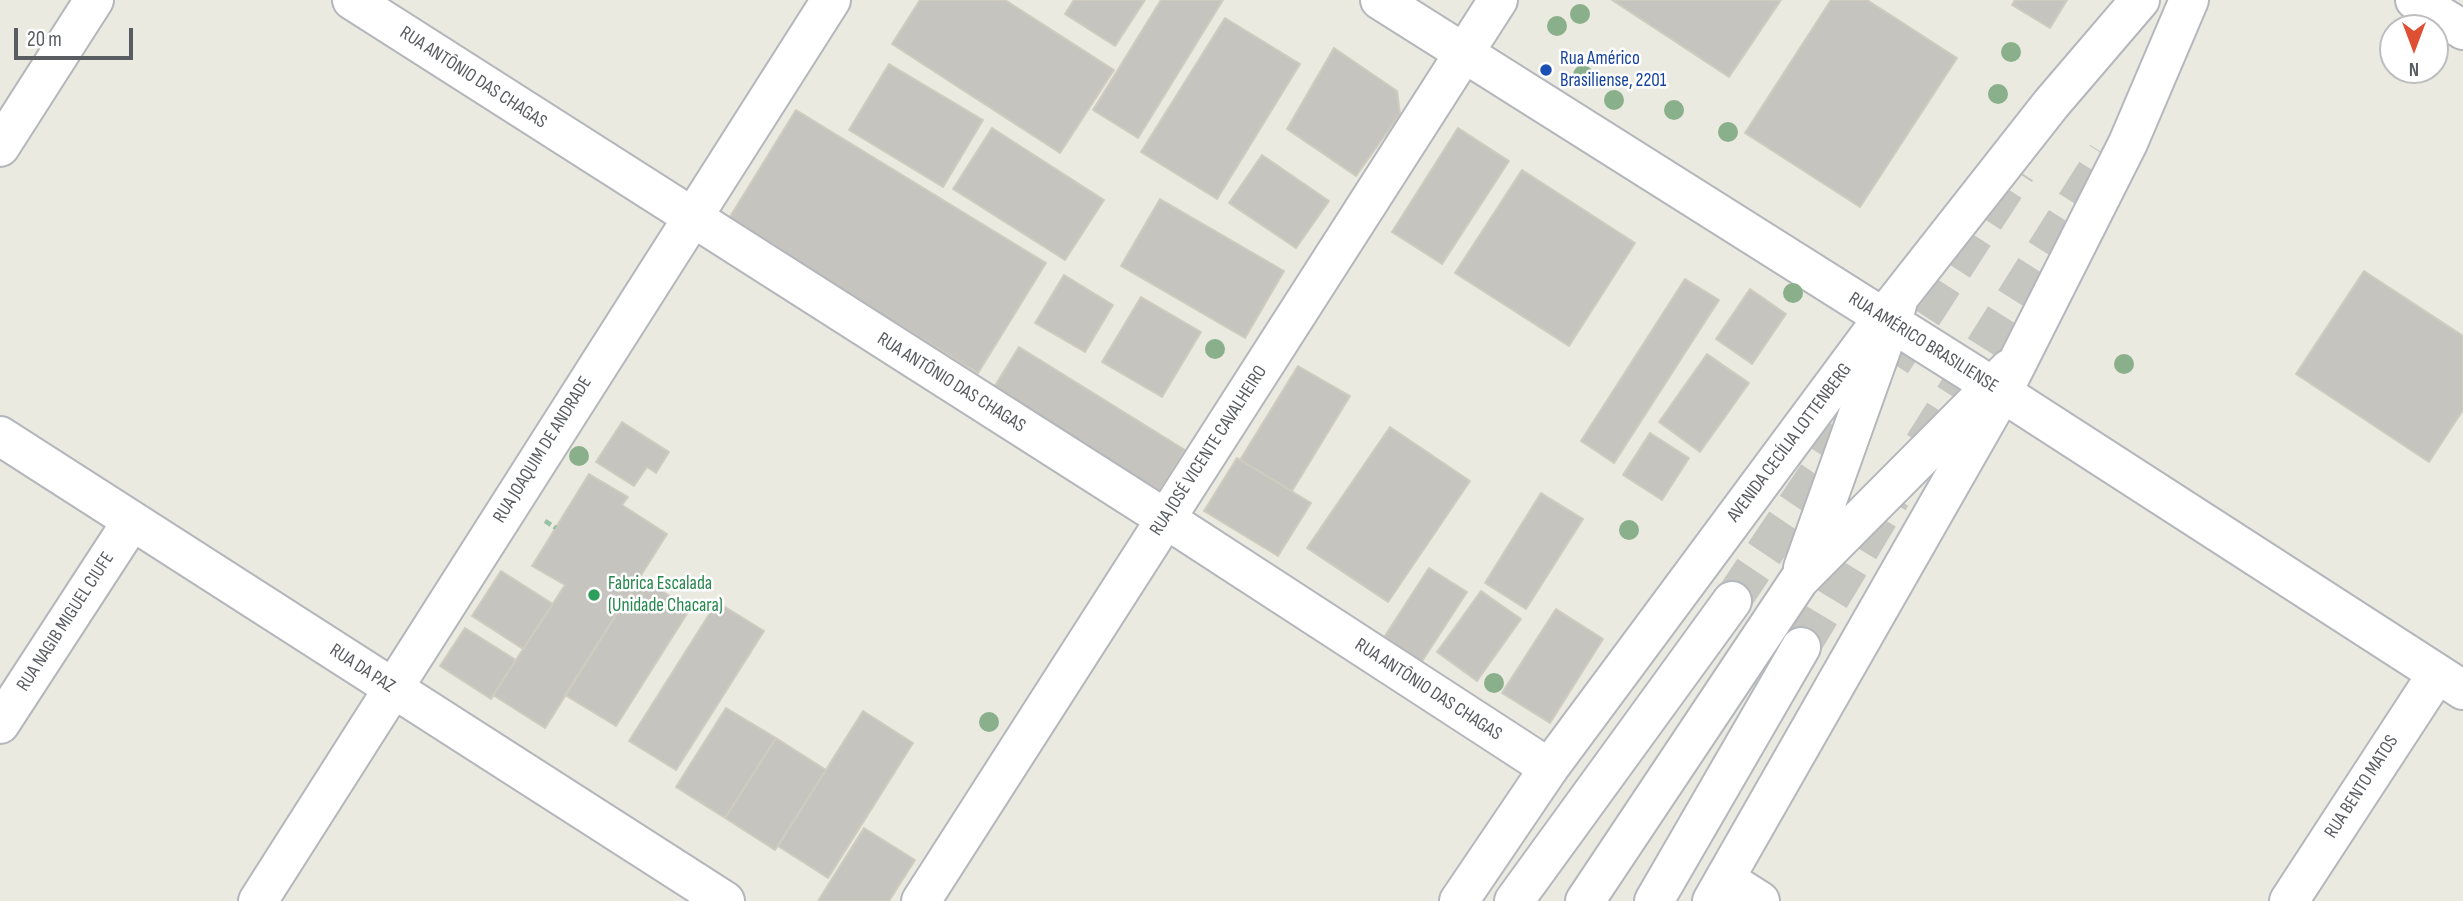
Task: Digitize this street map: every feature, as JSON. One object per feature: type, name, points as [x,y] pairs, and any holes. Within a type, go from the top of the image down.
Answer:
[{"type":"street","points":[[0,147],[94,0]]},
{"type":"street","name":"RUA ANTÔNIO DAS CHAGAS","points":[[352,0],[1166,519],[1549,768]]},
{"type":"street","name":"RUA JOAQUIM DE ANDRADE","points":[[258,901],[391,687],[831,0]]},
{"type":"street","name":"RUA AMÉRICO BRASILIENSE","points":[[1380,0],[1464,54],[2004,380],[2450,682]]},
{"type":"street","name":"RUA JOSÉ VICENTE CAVALHEIRO","points":[[920,901],[1498,0]]},
{"type":"street","name":"AVENIDA CECÍLIA LOTTENBERG","points":[[1459,901],[1549,768],[1891,313],[2052,104],[2140,0]]},
{"type":"street","points":[[1760,901],[1720,891],[2004,380],[2128,143],[2189,0]]},
{"type":"street","points":[[2415,0],[2463,30]]},
{"type":"street","points":[[1799,580],[1891,313]]},
{"type":"street","points":[[1585,901],[1799,580],[2004,380]]},
{"type":"street","name":"RUA DA PAZ","points":[[0,436],[725,901]]},
{"type":"street","name":"RUA NAGIB MIGUEL CIUFE","points":[[0,724],[132,520]]},
{"type":"street","points":[[1514,901],[1732,601]]},
{"type":"street","points":[[1654,901],[1801,647]]},
{"type":"street","name":"RUA BENTO MATOS","points":[[2288,901],[2450,682]]},
{"type":"building","points":[[920,0],[1005,0],[1114,70],[1060,153],[892,44]]},
{"type":"building","points":[[1074,0],[1145,0],[1115,46],[1065,14]]},
{"type":"building","points":[[1161,0],[1223,0],[1138,138],[1093,110]]},
{"type":"building","points":[[1612,0],[1781,0],[1729,77]]},
{"type":"building","points":[[1831,0],[1867,0],[1957,58],[1860,207],[1745,133]]},
{"type":"building","points":[[2015,0],[2067,0],[2050,28],[2012,5]]},
{"type":"building","points":[[1225,18],[1300,64],[1217,199],[1141,152]]},
{"type":"building","points":[[1334,48],[1397,91],[1400,114],[1356,176],[1287,129]]},
{"type":"building","points":[[889,64],[983,120],[943,187],[849,130]]},
{"type":"building","points":[[796,110],[1046,263],[978,373],[728,220]]},
{"type":"building","points":[[992,128],[1104,200],[1065,260],[953,189]]},
{"type":"building","points":[[1458,128],[1509,161],[1442,264],[1392,232]]},
{"type":"building","points":[[1262,155],[1329,201],[1296,248],[1229,203]]},
{"type":"building","points":[[1522,170],[1635,243],[1569,346],[1455,273]]},
{"type":"building","points":[[1160,199],[1284,271],[1245,338],[1121,266]]},
{"type":"building","points":[[2364,271],[2463,336],[2463,410],[2429,462],[2296,374]]},
{"type":"building","points":[[1064,275],[1113,305],[1085,352],[1035,323]]},
{"type":"building","points":[[1685,279],[1719,300],[1614,463],[1581,441]]},
{"type":"building","points":[[1750,289],[1786,314],[1752,364],[1716,339]]},
{"type":"building","points":[[1141,297],[1201,332],[1162,397],[1102,362]]},
{"type":"building","points":[[1019,347],[1185,450],[1157,495],[991,392]]},
{"type":"building","points":[[1707,354],[1749,383],[1700,452],[1659,422]]},
{"type":"building","points":[[1298,366],[1350,396],[1292,491],[1240,460]]},
{"type":"building","points":[[622,422],[669,452],[656,473],[647,467],[634,486],[596,462]]},
{"type":"building","points":[[1390,427],[1470,481],[1388,602],[1307,548]]},
{"type":"building","points":[[1650,433],[1689,458],[1662,500],[1623,475]]},
{"type":"building","points":[[1237,458],[1311,503],[1278,556],[1204,511]]},
{"type":"building","name":"Fabrica Escalada (Unidade Chacara)","points":[[589,474],[628,497],[622,505],[667,534],[545,728],[493,695],[565,585],[532,566]]},
{"type":"building","points":[[1541,493],[1583,519],[1526,609],[1485,583]]},
{"type":"building","points":[[1429,568],[1467,592],[1419,666],[1381,642]]},
{"type":"building","points":[[501,571],[553,604],[523,649],[472,616]]},
{"type":"building","points":[[640,577],[690,609],[616,726],[565,695]]},
{"type":"building","points":[[1481,591],[1521,619],[1477,681],[1437,652]]},
{"type":"building","points":[[717,602],[764,631],[676,770],[629,741]]},
{"type":"building","points":[[1556,609],[1603,639],[1550,723],[1502,693]]},
{"type":"building","points":[[465,628],[516,660],[491,699],[440,666]]},
{"type":"building","points":[[726,708],[776,738],[725,818],[676,787]]},
{"type":"building","points":[[863,711],[913,743],[828,878],[778,846]]},
{"type":"building","points":[[776,738],[826,770],[775,850],[725,818]]},
{"type":"building","points":[[864,828],[915,860],[889,901],[818,901]]},
{"type":"tunnel","points":[[1923,445],[2106,155]]},
{"type":"tunnel","points":[[1892,363],[2017,170]]},
{"type":"tunnel","points":[[1732,601],[1845,433]]},
{"type":"tunnel","points":[[1801,647],[1892,496]]},
{"type":"place","name":"Rua Américo Brasiliense, 2201","points":[[1546,70]]},
{"type":"place","name":"Fabrica Escalada (Unidade Chacara)","points":[[594,595]]}]
